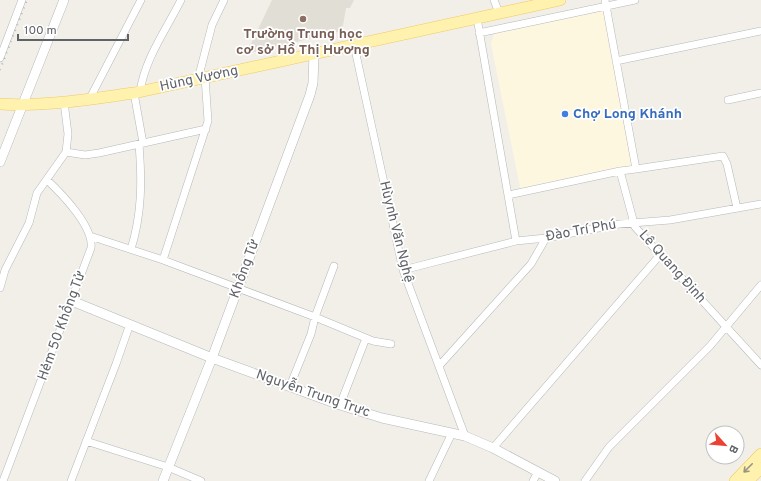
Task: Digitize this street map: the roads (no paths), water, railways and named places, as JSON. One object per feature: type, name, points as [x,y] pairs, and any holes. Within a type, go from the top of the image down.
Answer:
[{"type":"main road","name":"Hùng Vương","points":[[0,104],[23,106],[89,100],[137,92],[556,0]]},
{"type":"main road","points":[[735,481],[761,454]]},
{"type":"main road","points":[[748,481],[761,468]]},
{"type":"street","points":[[0,58],[22,0]]},
{"type":"street","points":[[0,162],[64,0]]},
{"type":"street","points":[[89,100],[141,0]]},
{"type":"street","points":[[131,249],[139,218],[140,200],[141,144],[137,92],[152,53],[181,0]]},
{"type":"street","points":[[163,260],[206,129],[208,112],[202,78],[212,25],[224,0]]},
{"type":"street","points":[[494,0],[499,13]]},
{"type":"street","points":[[480,33],[605,3],[634,0]]},
{"type":"street","points":[[605,3],[636,169]]},
{"type":"street","points":[[477,18],[516,241]]},
{"type":"street","points":[[616,61],[761,31]]},
{"type":"street","name":"Hùynh Văn Nghệ","points":[[354,45],[403,270],[465,436]]},
{"type":"street","name":"Khổng Tử","points":[[163,481],[212,358],[310,95],[313,83],[314,54]]},
{"type":"street","points":[[728,100],[761,93]]},
{"type":"street","points":[[0,288],[5,270],[26,229],[37,193],[66,152],[68,134],[64,102]]},
{"type":"street","points":[[66,152],[90,154],[206,129]]},
{"type":"street","points":[[508,195],[620,171],[723,156],[727,164],[737,208]]},
{"type":"street","name":"Lê Quang Định","points":[[620,171],[633,223],[660,255],[761,365]]},
{"type":"street","points":[[47,180],[68,200],[90,236],[238,287],[366,338],[383,344],[391,344]]},
{"type":"street","name":"Đào Trí Phú","points":[[403,270],[516,241],[546,238],[633,223],[670,220],[761,204]]},
{"type":"street","name":"Hẻm 50 Khổng Tử","points":[[3,481],[91,248],[90,236]]},
{"type":"street","points":[[439,366],[531,264],[546,238]]},
{"type":"street","points":[[494,448],[660,255]]},
{"type":"street","points":[[290,386],[334,266]]},
{"type":"street","points":[[585,481],[609,447],[687,370],[727,327],[761,286]]},
{"type":"street","name":"Nguyễn Trung Trực","points":[[72,301],[212,358],[340,405],[382,418],[465,436],[494,448],[555,481]]},
{"type":"street","points":[[71,481],[130,324]]},
{"type":"street","points":[[340,405],[366,338]]},
{"type":"street","points":[[428,481],[452,433]]},
{"type":"street","points":[[86,441],[168,467],[201,481]]},
{"type":"street","points":[[533,481],[538,472]]},
{"type":"railway","points":[[0,70],[27,0]]},
{"type":"place","name":"Trường Trung học cơ sở Hồ Thị Hương","points":[[303,19]]},
{"type":"place","name":"Chợ Long Khánh","points":[[565,114]]}]
